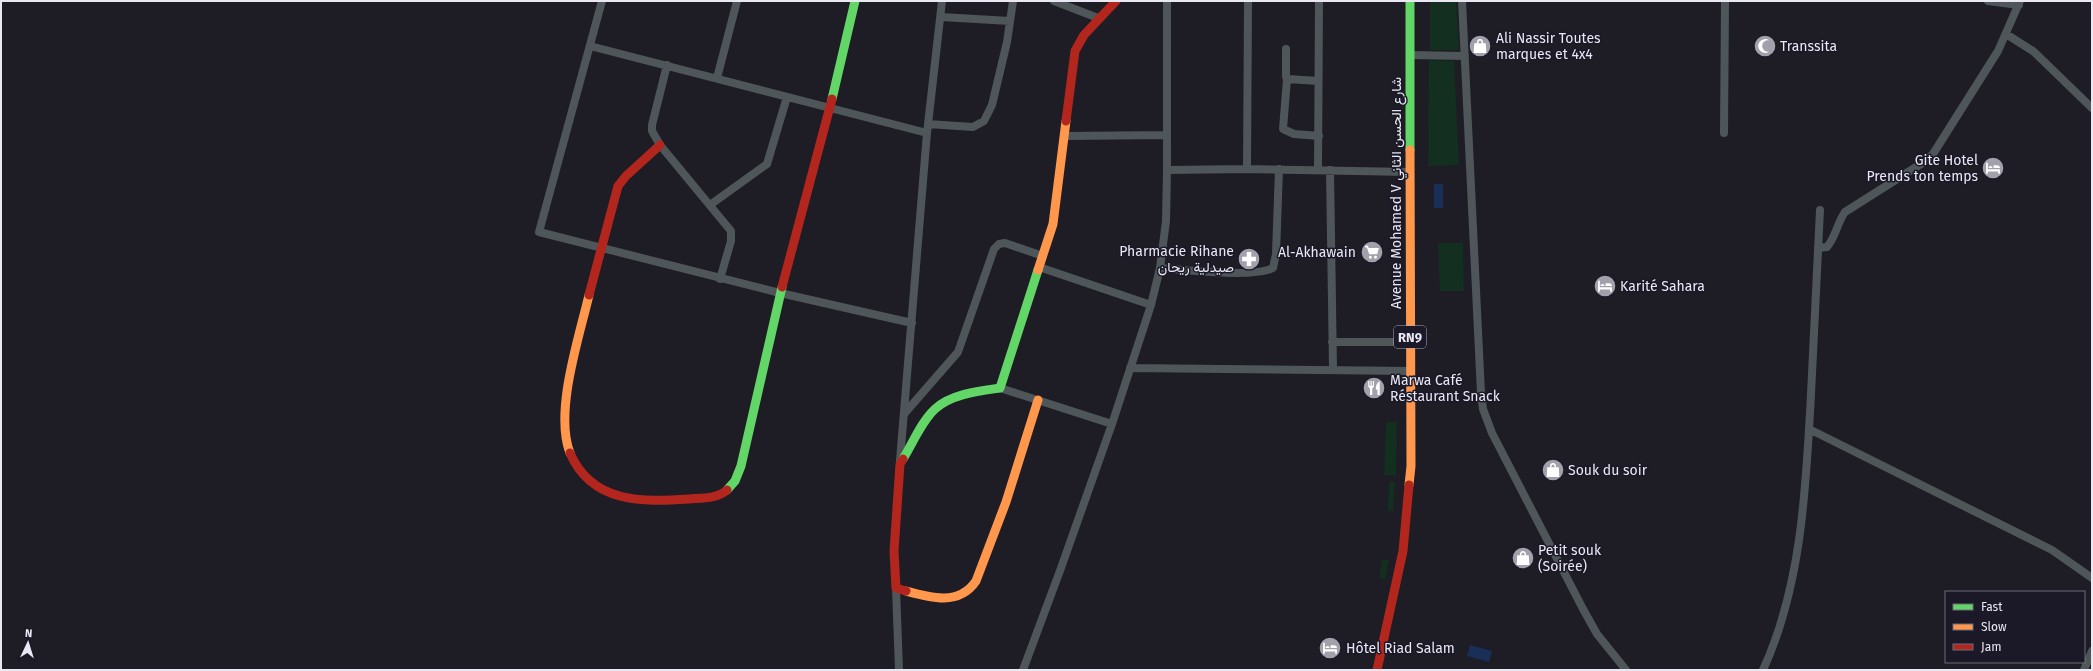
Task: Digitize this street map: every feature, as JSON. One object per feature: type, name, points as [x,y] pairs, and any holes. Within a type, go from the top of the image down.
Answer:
[{"type":"street","points":[[602,1],[538,232],[720,279],[912,323]]},
{"type":"street","points":[[717,78],[737,1]]},
{"type":"street","points":[[660,146],[626,176],[618,186],[592,282],[568,389],[564,435],[568,451],[581,473],[615,496],[643,501],[715,497],[722,495],[730,488],[743,460],[780,293],[830,107],[855,1]]},
{"type":"street","points":[[899,670],[894,551],[927,133],[942,1]]},
{"type":"street","points":[[928,124],[973,127],[987,117],[992,105],[1013,1]]},
{"type":"street","points":[[1054,1],[1072,4],[1098,18]]},
{"type":"street","points":[[1000,388],[1040,267],[1055,211],[1075,51],[1084,35],[1098,18],[1116,1]]},
{"type":"street","points":[[1023,670],[1112,424],[1151,305],[1160,268],[1166,221],[1168,170],[1167,1]]},
{"type":"street","points":[[1247,169],[1248,1]]},
{"type":"street","points":[[1318,170],[1319,1]]},
{"type":"street","name":"Avenue Mohamed V شارع الحسن الثاني","points":[[1377,670],[1400,572],[1407,528],[1411,466],[1409,172],[1410,1]]},
{"type":"street","points":[[1462,1],[1477,327],[1483,410],[1492,433],[1583,609],[1597,634],[1626,670]]},
{"type":"street","points":[[1724,133],[1725,1]]},
{"type":"street","points":[[1818,248],[1827,247],[1831,242],[1839,220],[1845,212],[1924,162],[1933,154],[1966,104],[1998,51],[2019,3],[1988,1]]},
{"type":"street","points":[[940,17],[1010,21]]},
{"type":"street","points":[[2006,34],[2033,51],[2056,71],[2092,108]]},
{"type":"street","points":[[590,46],[927,133]]},
{"type":"street","points":[[1286,49],[1287,79],[1283,129],[1294,134],[1318,136]]},
{"type":"street","points":[[1410,55],[1465,56]]},
{"type":"street","points":[[667,65],[652,125],[652,131],[660,146],[710,205],[732,235],[720,279]]},
{"type":"street","points":[[1287,79],[1318,81]]},
{"type":"street","points":[[710,205],[767,164],[787,97]]},
{"type":"street","points":[[1064,136],[1167,135]]},
{"type":"street","points":[[1168,170],[1279,169],[1409,172]]},
{"type":"street","points":[[1160,268],[1206,272],[1242,272],[1267,271],[1273,268],[1276,254],[1279,169]]},
{"type":"street","points":[[1330,170],[1333,370]]},
{"type":"street","points":[[1762,670],[1784,612],[1794,571],[1809,429],[1820,210]]},
{"type":"street","points":[[904,414],[958,352],[994,249],[998,244],[1005,243],[1043,256]]},
{"type":"street","points":[[1040,267],[1151,305]]},
{"type":"street","points":[[1332,342],[1410,342]]},
{"type":"street","points":[[1130,368],[1410,371]]},
{"type":"street","points":[[900,464],[927,418],[935,408],[946,401],[981,391],[1000,388],[1112,424]]},
{"type":"street","points":[[896,588],[939,598],[955,598],[971,590],[981,572],[996,530],[1038,400]]},
{"type":"street","points":[[1809,429],[2052,550],[2092,578]]},
{"type":"street","points":[[2084,670],[2092,651]]},
{"type":"green space","points":[[1430,1],[1456,1],[1459,50],[1430,50]]},
{"type":"green space","points":[[1429,60],[1454,61],[1459,165],[1428,166]]},
{"type":"green space","points":[[1438,243],[1463,243],[1464,291],[1440,291]]},
{"type":"green space","points":[[1386,422],[1397,422],[1396,476],[1384,475]]},
{"type":"green space","points":[[1389,482],[1395,482],[1393,511],[1388,511]]},
{"type":"green space","points":[[1382,559],[1389,560],[1385,579],[1379,578]]},
{"type":"water","points":[[1434,184],[1443,184],[1443,208],[1434,208]]},
{"type":"water","points":[[1470,645],[1492,651],[1489,662],[1467,656]]},
{"type":"traffic: fast","points":[[832,99],[855,1]]},
{"type":"traffic: fast","points":[[1410,1],[1410,150]]},
{"type":"traffic: fast","points":[[903,459],[926,420],[935,409],[949,400],[966,394],[1000,388],[1038,270]]},
{"type":"traffic: fast","points":[[727,490],[735,481],[741,466],[782,287]]},
{"type":"traffic: slow","points":[[1038,270],[1053,224],[1066,121]]},
{"type":"traffic: slow","points":[[1409,485],[1411,466],[1410,150]]},
{"type":"traffic: slow","points":[[570,453],[566,436],[566,396],[574,353],[589,295]]},
{"type":"traffic: slow","points":[[906,591],[935,598],[953,597],[969,589],[976,581],[1006,502],[1038,400]]},
{"type":"traffic: jam","points":[[1066,121],[1075,51],[1084,35],[1116,1]]},
{"type":"traffic: jam","points":[[782,287],[832,99]]},
{"type":"traffic: jam","points":[[589,295],[618,186],[626,176],[660,145]]},
{"type":"traffic: jam","points":[[570,453],[580,470],[591,482],[605,491],[620,496],[654,500],[709,498],[719,495],[727,490]]},
{"type":"traffic: jam","points":[[903,459],[900,464],[894,551],[896,588],[906,591]]},
{"type":"traffic: jam","points":[[1377,670],[1403,551],[1409,485]]},
{"type":"place","name":"Ali Nassir Toutes marques et 4x4","points":[[1480,46]]},
{"type":"place","name":"Transsita","points":[[1765,46]]},
{"type":"place","name":"Gite Hotel Prends ton temps","points":[[1993,168]]},
{"type":"place","name":"Al-Akhawain","points":[[1372,252]]},
{"type":"place","name":"Pharmacie Rihane صيدلية ريحان","points":[[1249,259]]},
{"type":"place","name":"Karité Sahara","points":[[1605,286]]},
{"type":"place","name":"Marwa Café Réstaurant Snack","points":[[1374,388]]},
{"type":"place","name":"Souk du soir","points":[[1553,470]]},
{"type":"place","name":"Petit souk (Soirée)","points":[[1523,558]]},
{"type":"place","name":"Hôtel Riad Salam","points":[[1330,648]]}]
